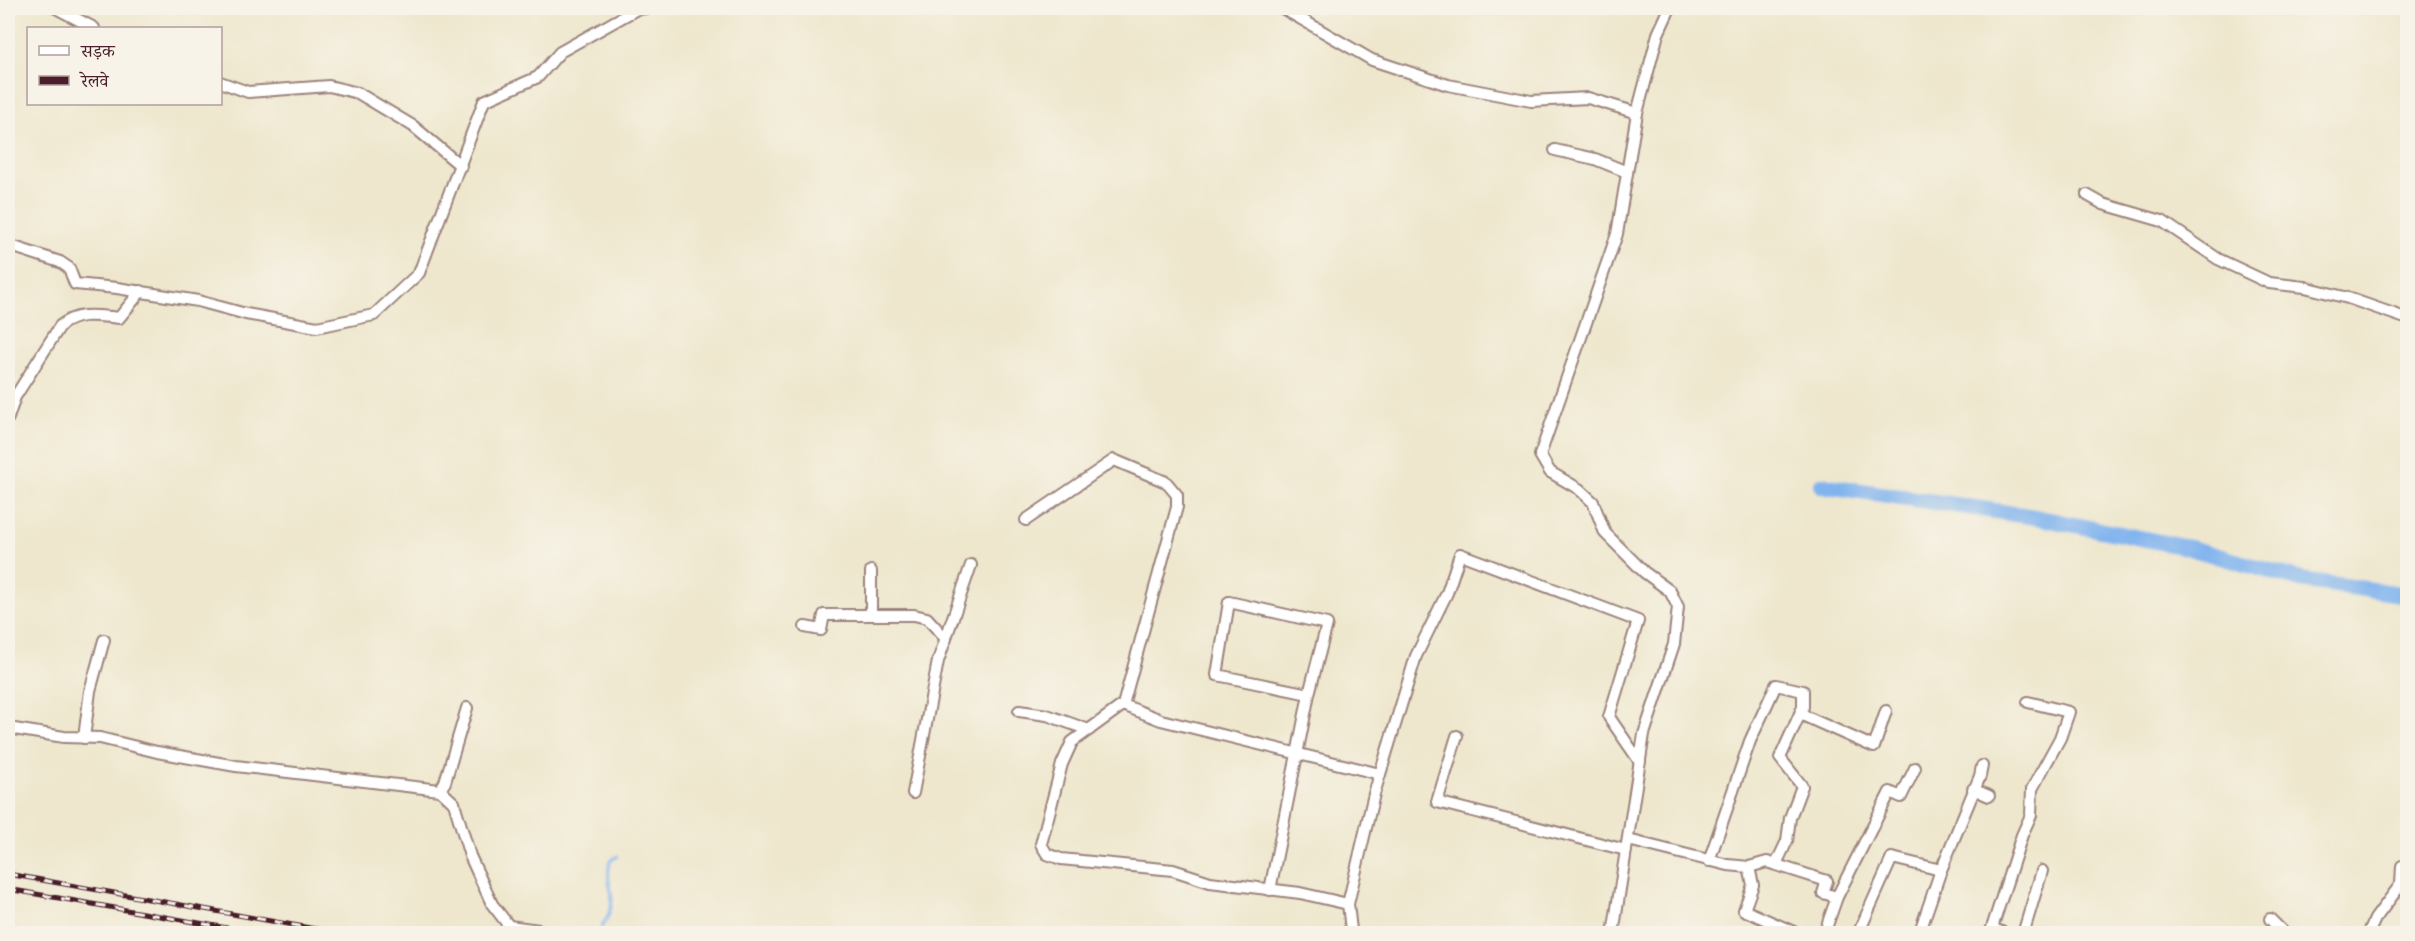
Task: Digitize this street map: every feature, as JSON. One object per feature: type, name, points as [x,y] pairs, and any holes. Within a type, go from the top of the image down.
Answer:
[{"type":"street","points":[[56,8],[92,27]]},
{"type":"street","points":[[8,245],[60,262],[69,268],[75,284],[141,291],[198,301],[246,314],[317,327],[374,315],[419,273],[484,101],[538,77],[560,52],[637,9],[646,8]]},
{"type":"street","points":[[1282,8],[1372,60],[1448,85],[1531,100],[1588,98],[1637,112]]},
{"type":"street","points":[[1613,933],[1644,734],[1674,644],[1678,607],[1670,591],[1644,572],[1605,533],[1593,502],[1579,489],[1550,472],[1540,454],[1617,234],[1637,112],[1658,34],[1670,8]]},
{"type":"street","points":[[222,83],[248,92],[329,86],[358,93],[414,126],[460,166]]},
{"type":"street","points":[[1555,150],[1595,159],[1627,172]]},
{"type":"street","points":[[2087,195],[2103,204],[2162,221],[2218,259],[2269,283],[2305,287],[2356,300],[2408,319]]},
{"type":"street","points":[[8,418],[11,396],[60,326],[67,320],[82,315],[119,318],[141,291]]},
{"type":"street","points":[[1026,520],[1114,460],[1138,468],[1166,482],[1178,495],[1177,507],[1123,705],[1072,742],[1062,764],[1041,844],[1047,854],[1061,859],[1173,870],[1210,882],[1300,893],[1348,904]]},
{"type":"street","points":[[1354,933],[1351,930],[1348,904],[1355,868],[1380,774],[1416,656],[1448,593],[1460,554],[1638,621],[1609,717],[1640,762]]},
{"type":"street","points":[[913,793],[938,661],[971,565]]},
{"type":"street","points":[[871,571],[871,615]]},
{"type":"street","points":[[1270,890],[1309,694],[1327,624],[1229,602],[1217,675],[1309,694]]},
{"type":"street","points":[[805,627],[821,630],[824,615],[914,615],[927,618],[945,639]]},
{"type":"street","points":[[84,738],[90,691],[104,640]]},
{"type":"street","points":[[1709,861],[1750,741],[1776,685],[1803,691],[1803,707],[1780,758],[1802,786],[1790,818],[1787,841],[1777,862]]},
{"type":"street","points":[[2006,933],[1992,928],[2022,835],[2031,815],[2032,789],[2060,738],[2068,712],[2028,702]]},
{"type":"street","points":[[1123,705],[1161,720],[1380,774]]},
{"type":"street","points":[[440,790],[445,782],[467,708]]},
{"type":"street","points":[[1019,711],[1047,715],[1089,730]]},
{"type":"street","points":[[1800,714],[1874,747],[1886,711]]},
{"type":"street","points":[[8,728],[100,738],[157,752],[236,766],[440,790],[454,803],[470,856],[492,904],[509,930],[539,930],[533,933]]},
{"type":"street","points":[[1457,736],[1437,802],[1709,861],[1749,867],[1767,862],[1827,881],[1823,893],[1838,897]]},
{"type":"street","points":[[1919,933],[1982,766]]},
{"type":"street","points":[[1824,933],[1838,897],[1890,792],[1901,797],[1916,768]]},
{"type":"street","points":[[1973,789],[1989,796]]},
{"type":"street","points":[[1858,933],[1892,858],[1941,870]]},
{"type":"street","points":[[2368,933],[2375,919],[2401,884],[2402,866],[2408,867]]},
{"type":"street","points":[[1749,867],[1753,885],[1743,910],[1798,933]]},
{"type":"street","points":[[2023,933],[2042,871]]},
{"type":"street","points":[[2270,919],[2285,933]]},
{"type":"waterway","points":[[1821,485],[2035,517],[2190,548],[2301,580],[2408,595]]},
{"type":"waterway","points":[[602,927],[612,899],[609,879],[610,861],[618,856]]},
{"type":"railway","points":[[8,874],[344,934]]},
{"type":"railway","points":[[8,889],[261,934]]}]
